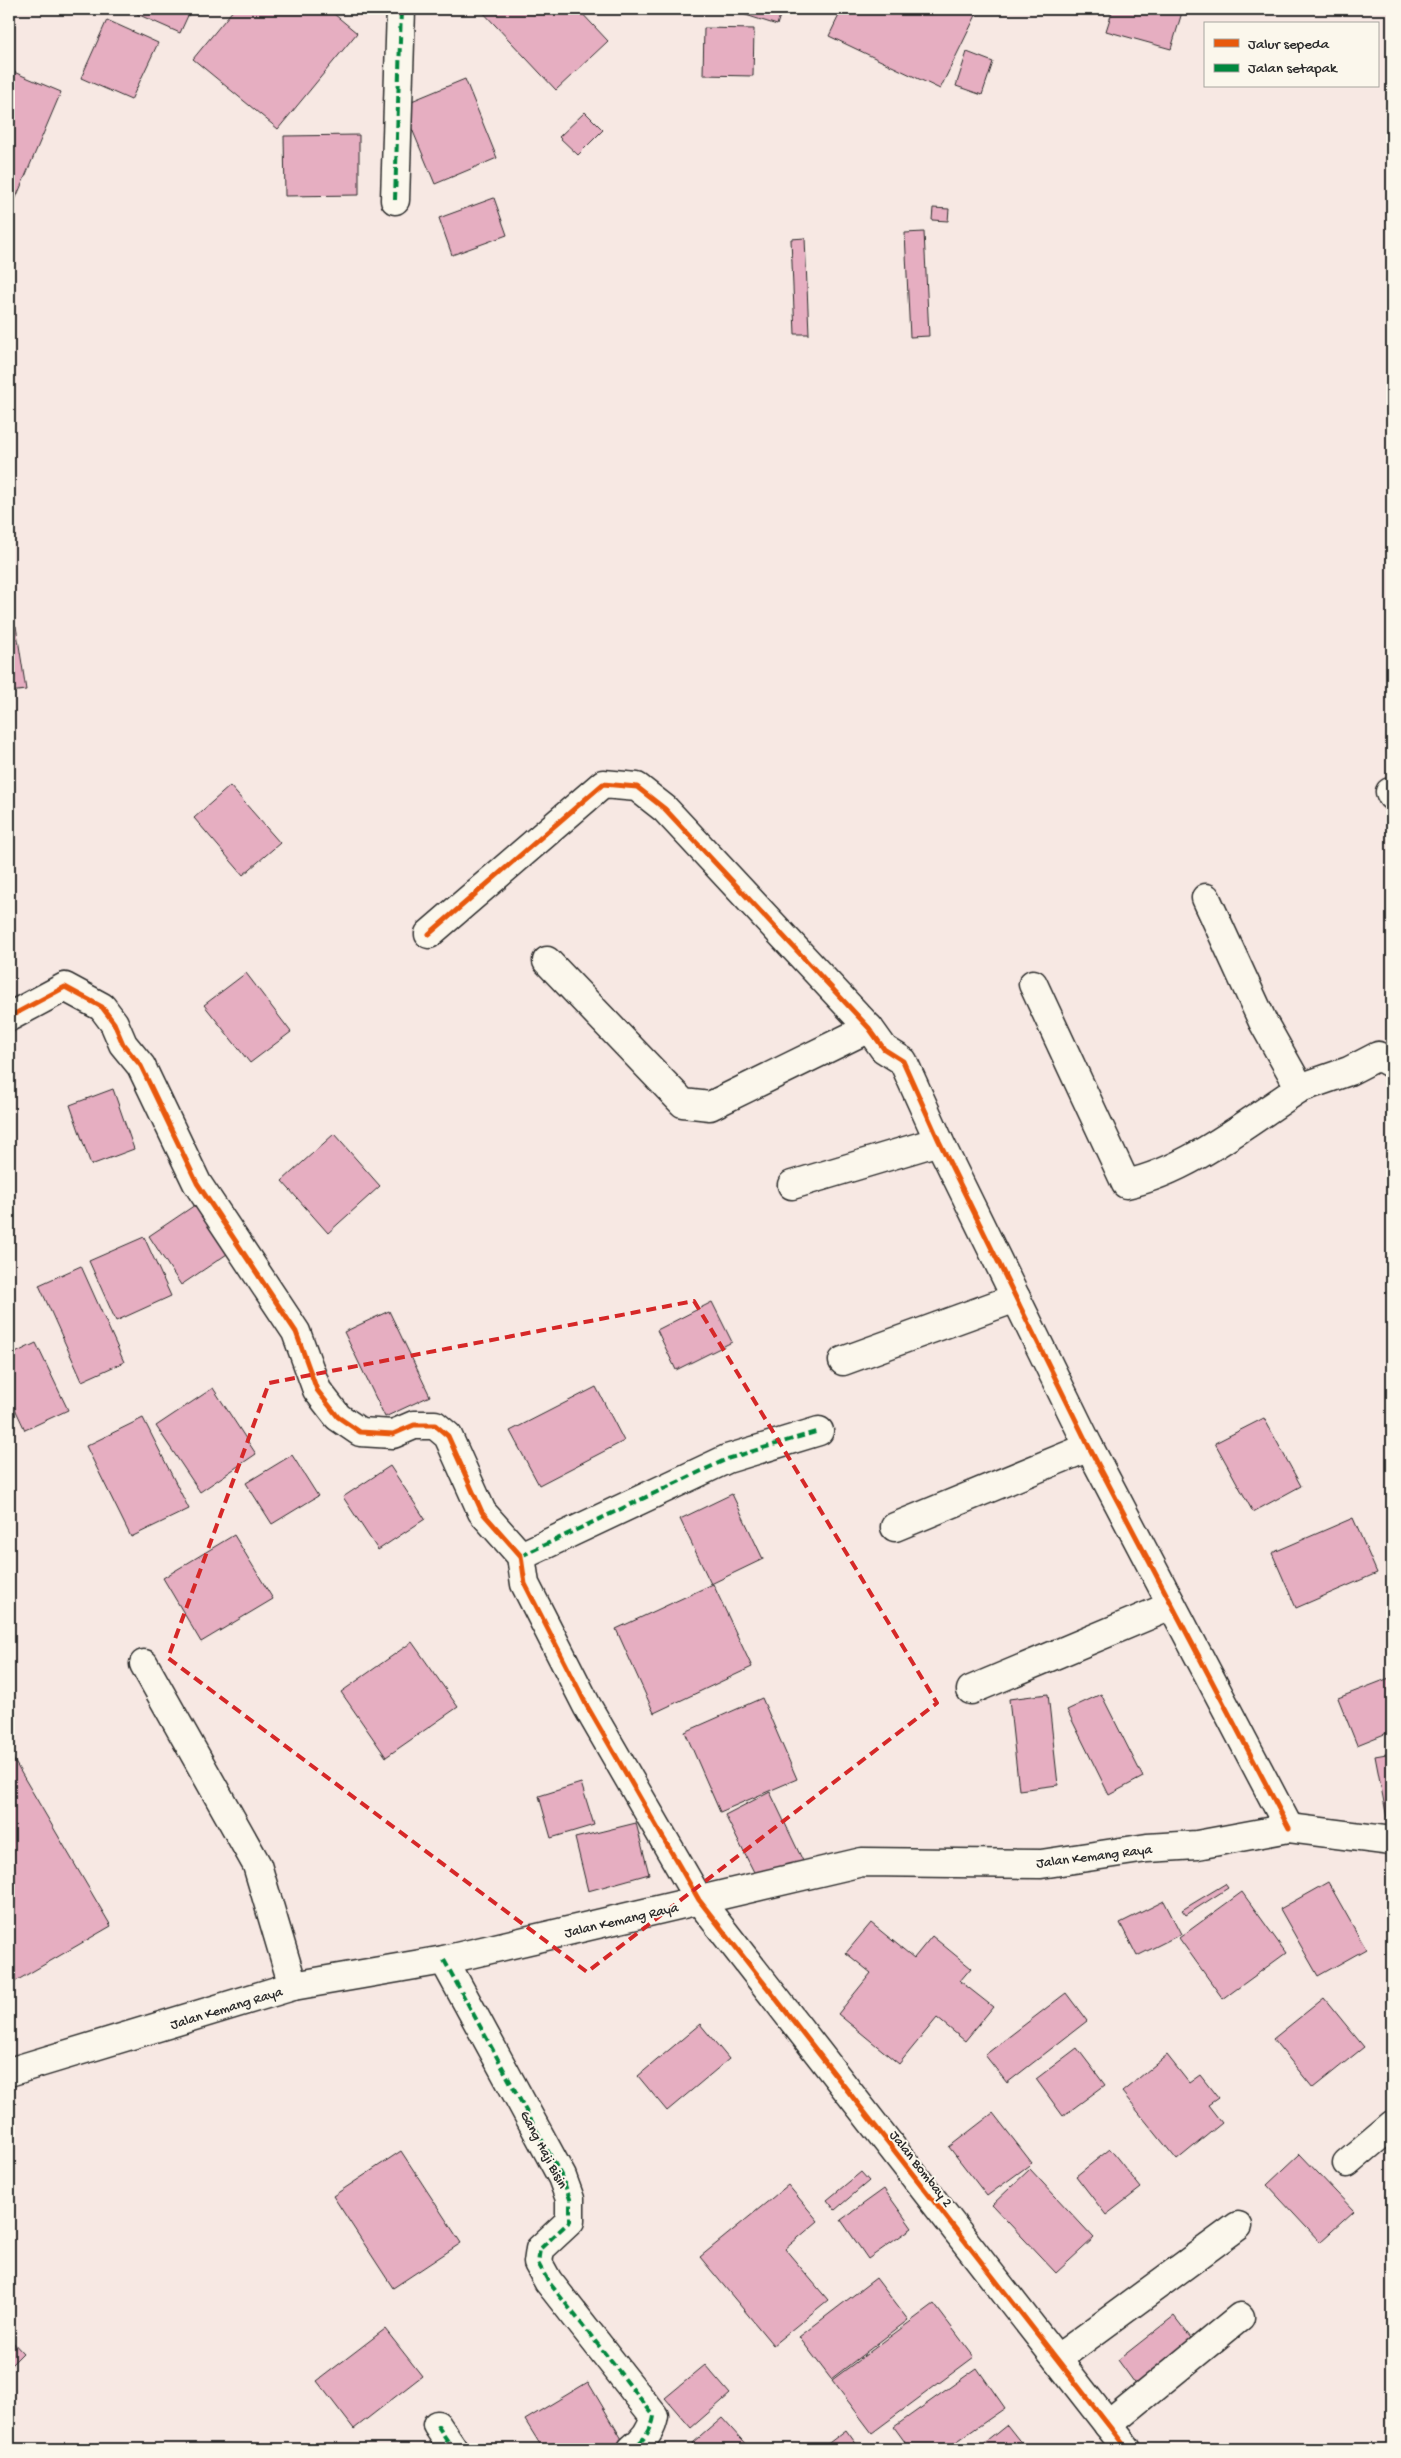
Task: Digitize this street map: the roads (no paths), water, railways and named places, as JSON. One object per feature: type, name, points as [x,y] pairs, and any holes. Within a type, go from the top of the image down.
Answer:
[{"type":"street","points":[[395,200],[401,9]]},
{"type":"street","points":[[429,934],[603,784],[637,787],[665,809],[869,1028],[884,1048],[904,1061],[939,1141],[1089,1447],[1289,1828]]},
{"type":"street","points":[[1206,898],[1263,1022],[1300,1088]]},
{"type":"street","points":[[547,961],[683,1103],[710,1106],[869,1028]]},
{"type":"street","points":[[1034,984],[1126,1184],[1150,1179],[1206,1149],[1300,1088],[1349,1070],[1378,1056],[1392,1064]]},
{"type":"street","points":[[9,1018],[65,987],[102,1007],[114,1023],[123,1044],[141,1066],[197,1183],[296,1332],[317,1390],[338,1417],[360,1432],[393,1434],[414,1425],[436,1425],[448,1436],[482,1512],[521,1556],[727,1459],[819,1431]]},
{"type":"street","points":[[792,1185],[939,1141]]},
{"type":"street","points":[[843,1361],[1016,1298]]},
{"type":"street","points":[[895,1527],[1089,1447]]},
{"type":"street","name":"Jalan Bombay 2","points":[[521,1556],[526,1584],[587,1706],[699,1900],[1127,2449]]},
{"type":"street","points":[[971,1690],[1171,1606]]},
{"type":"street","points":[[144,1664],[257,1865],[293,1986]]},
{"type":"street","name":"Jalan Kemang Raya","points":[[9,2072],[293,1986],[444,1960],[862,1862],[1041,1864],[1147,1848],[1197,1845],[1289,1828],[1392,1841]]},
{"type":"street","name":"Gang Haji Bisin","points":[[444,1960],[562,2178],[570,2199],[570,2221],[540,2249],[538,2263],[548,2280],[654,2416],[653,2425],[642,2441],[632,2449]]},
{"type":"street","points":[[1347,2162],[1392,2126]]},
{"type":"street","points":[[1056,2359],[1238,2226]]},
{"type":"street","points":[[1108,2425],[1240,2317]]},
{"type":"street","points":[[437,2424],[453,2449]]}]
